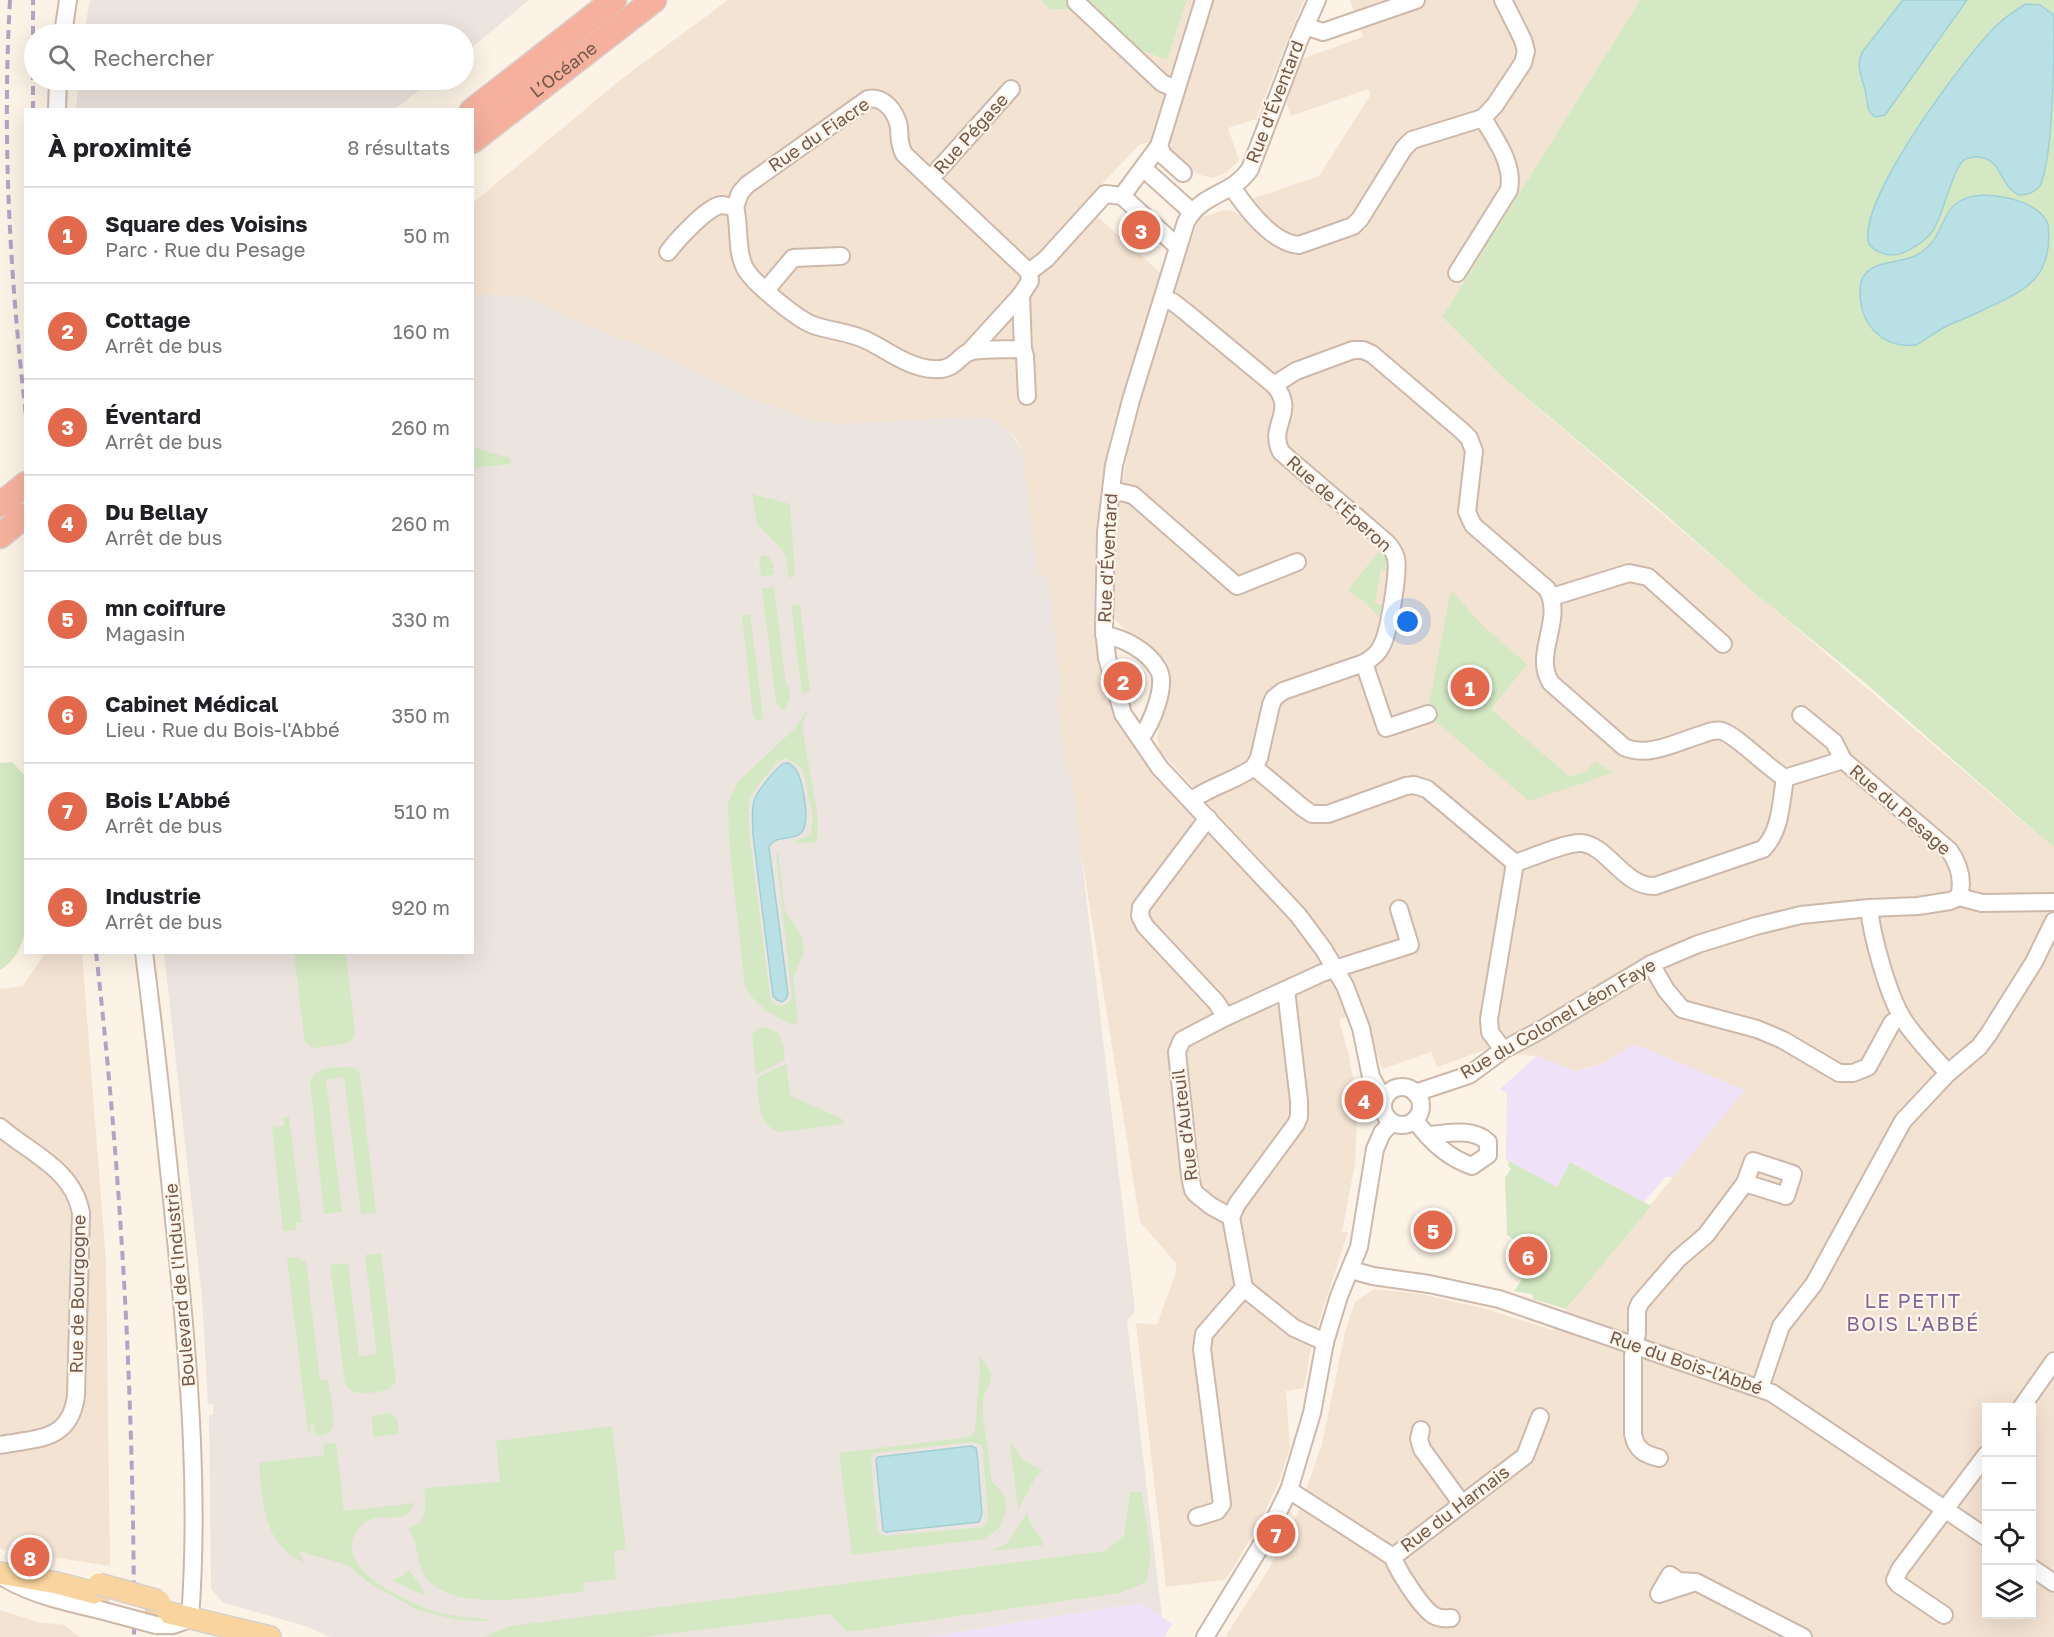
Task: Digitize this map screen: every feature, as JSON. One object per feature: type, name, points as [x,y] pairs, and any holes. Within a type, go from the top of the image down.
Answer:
[{"type":"highway","name":"L’Océane","points":[[474,109],[614,0]]},
{"type":"highway","name":"L’Océane","points":[[474,139],[654,0]]},
{"type":"highway","points":[[0,506],[24,486]]},
{"type":"highway","points":[[0,535],[24,516]]},
{"type":"main road","points":[[0,1563],[29,1567],[99,1596]]},
{"type":"main road","points":[[0,1574],[57,1583],[157,1612],[191,1614],[270,1637]]},
{"type":"street","points":[[64,24],[68,0]]},
{"type":"street","points":[[1122,196],[1159,146],[1204,0]]},
{"type":"street","name":"Rue d'Éventard","points":[[1317,0],[1250,169],[1242,181],[1203,202],[1192,212],[1178,247],[1119,442],[1106,532],[1104,635],[1108,666],[1123,714],[1161,768],[1298,915],[1324,950],[1345,986],[1361,1028],[1371,1077],[1383,1092]]},
{"type":"street","points":[[1305,26],[1323,32],[1416,0]]},
{"type":"street","points":[[1232,187],[1244,206],[1282,242],[1299,245],[1353,226],[1360,219],[1404,148],[1412,140],[1483,118],[1496,105],[1522,63],[1526,51],[1503,0]]},
{"type":"street","points":[[1076,2],[1162,83],[1176,89]]},
{"type":"street","name":"Rue Pégase","points":[[931,178],[1011,89]]},
{"type":"street","points":[[57,108],[58,90]]},
{"type":"street","name":"Rue du Fiacre","points":[[735,207],[740,194],[747,185],[868,99],[876,97],[883,100],[897,119],[899,145],[904,154],[1029,272]]},
{"type":"street","points":[[1457,273],[1509,190],[1510,171],[1483,118]]},
{"type":"street","points":[[1159,146],[1163,155],[1183,173]]},
{"type":"street","points":[[1143,168],[1192,212]]},
{"type":"street","points":[[668,252],[683,233],[709,210],[722,205],[735,207],[744,266],[754,279],[793,313],[811,324],[858,337],[920,367],[934,369],[950,368],[970,351],[1021,295],[1030,282],[1029,272],[1046,259],[1106,194],[1122,196],[1178,247]]},
{"type":"street","points":[[766,290],[793,258],[841,256]]},
{"type":"street","points":[[1021,295],[1027,396]]},
{"type":"street","points":[[1163,299],[1173,302],[1274,385],[1296,371],[1353,350],[1363,350],[1372,354],[1469,438],[1473,445],[1474,458],[1468,518],[1473,525],[1547,589],[1552,597],[1554,613],[1545,660],[1546,676],[1551,683],[1624,747],[1640,752],[1649,751],[1715,730],[1722,731],[1785,778],[1775,832],[1763,849],[1655,886],[1636,882],[1592,846],[1581,843],[1515,863]]},
{"type":"street","points":[[970,351],[1023,349]]},
{"type":"street","name":"Rue de l'Éperon","points":[[1254,767],[1259,758],[1270,705],[1274,698],[1283,691],[1364,663],[1374,657],[1385,639],[1397,571],[1394,551],[1281,452],[1277,436],[1284,402],[1282,394],[1274,385]]},
{"type":"street","points":[[1111,490],[1133,495],[1237,586],[1298,562]]},
{"type":"street","points":[[1552,597],[1629,573],[1638,574],[1648,577],[1723,644]]},
{"type":"street","points":[[1104,635],[1124,640],[1145,655],[1159,670],[1161,684],[1153,716],[1140,738]]},
{"type":"street","points":[[1364,663],[1386,728],[1428,714]]},
{"type":"street","name":"Rue du Pesage","points":[[1802,715],[1834,742],[1843,760],[1949,850],[1959,870],[1962,886],[1959,897]]},
{"type":"street","name":"Rue du Pesage","points":[[1785,778],[1843,760]]},
{"type":"street","points":[[1192,800],[1221,783],[1246,774],[1254,767],[1302,808],[1318,815],[1328,814],[1406,786],[1420,787],[1427,789],[1515,863]]},
{"type":"street","points":[[1208,818],[1141,907],[1140,916],[1145,926],[1216,1002],[1226,1017]]},
{"type":"street","points":[[1503,1050],[1490,1032],[1489,1019],[1515,863]]},
{"type":"street","name":"Rue du Colonel Léon Faye","points":[[1415,1093],[1469,1075],[1503,1050],[1651,964],[1698,944],[1756,926],[1801,915],[1918,906],[1950,901],[1959,897],[1982,903],[2054,902]]},
{"type":"street","points":[[1869,908],[1883,968],[1901,1016],[1913,1034],[1948,1073]]},
{"type":"street","name":"Rue d'Auteuil","points":[[1231,1217],[1211,1206],[1193,1190],[1177,1052],[1182,1040],[1322,973],[1410,945],[1399,909]]},
{"type":"street","points":[[1760,1388],[1781,1326],[1814,1284],[1903,1121],[1988,1035],[2049,945],[2054,921]]},
{"type":"street","name":"Boulevard de l'Industrie","points":[[144,954],[169,1173],[193,1434],[191,1614]]},
{"type":"street","points":[[1651,964],[1666,990],[1682,1009],[1757,1029],[1783,1040],[1839,1073],[1853,1073],[1868,1068],[1892,1023],[1901,1016]]},
{"type":"street","points":[[1286,990],[1299,1117],[1237,1204],[1231,1217],[1244,1288],[1294,1328],[1325,1342]]},
{"type":"street","points":[[1403,1087],[1415,1093],[1421,1107],[1415,1120],[1401,1125],[1392,1122],[1383,1111],[1383,1092],[1403,1087]]},
{"type":"street","points":[[1415,1120],[1427,1135]]},
{"type":"street","points":[[1205,1637],[1268,1534],[1289,1491],[1312,1413],[1325,1342],[1339,1296],[1359,1247],[1375,1149],[1380,1136],[1392,1122]]},
{"type":"street","name":"Rue de Bourgogne","points":[[0,1128],[62,1174],[75,1193],[81,1213],[74,1411],[69,1421],[51,1435],[0,1445]]},
{"type":"street","points":[[1659,1458],[1643,1454],[1634,1440],[1637,1310],[1640,1303],[1672,1266],[1706,1235],[1745,1183]]},
{"type":"street","name":"Rue du Bois-l'Abbé","points":[[1351,1270],[1499,1299],[1760,1388],[1781,1398],[1982,1534]]},
{"type":"street","points":[[1197,1517],[1217,1511],[1222,1504],[1202,1348],[1204,1334],[1244,1288]]},
{"type":"street","points":[[2024,1403],[2054,1361]]},
{"type":"street","name":"Rue du Harnais","points":[[1289,1491],[1393,1557],[1526,1456],[1540,1417]]},
{"type":"street","points":[[1421,1430],[1419,1439],[1422,1449],[1462,1504]]},
{"type":"street","points":[[1944,1615],[1895,1580],[1900,1569],[1985,1457]]},
{"type":"street","points":[[1393,1557],[1396,1569],[1430,1612],[1440,1618],[1451,1618]]},
{"type":"street","points":[[2036,1571],[2054,1583]]},
{"type":"street","points":[[1696,1582],[1803,1637]]},
{"type":"shaded area","points":[[90,0],[529,0],[474,46],[474,24],[86,24]]},
{"type":"shaded area","points":[[728,0],[1041,0],[1051,9],[1077,10],[1167,60],[1187,0],[1304,0],[1256,119],[1228,128],[1239,160],[1229,170],[1212,178],[1197,174],[1175,156],[1169,147],[1171,145],[1167,137],[1139,145],[1083,204],[1161,273],[1112,430],[1102,478],[1096,529],[1094,615],[1098,664],[1102,682],[1116,717],[1144,761],[1292,922],[1317,956],[1335,988],[1347,1017],[1339,1020],[1349,1056],[1356,1096],[1355,1163],[1342,1232],[1348,1232],[1319,1321],[1304,1388],[1286,1391],[1290,1448],[1279,1481],[1259,1524],[1224,1580],[1166,1587],[1136,1323],[1157,1325],[1176,1272],[1176,1263],[1140,1222],[1078,833],[1072,776],[1066,770],[1057,700],[1062,693],[1048,576],[1038,574],[1022,450],[1007,429],[987,418],[966,417],[841,424],[809,420],[746,396],[664,356],[558,313],[529,297],[474,294],[474,202],[619,81]]},
{"type":"shaded area","points":[[1350,0],[1640,0],[1442,317],[1503,378],[2054,848],[2054,1637],[1225,1637],[1267,1572],[1298,1513],[1322,1444],[1345,1332],[1355,1302],[1374,1289],[1420,1294],[1483,1308],[1552,1330],[1566,1309],[1744,1090],[1634,1044],[1600,1065],[1575,1071],[1536,1056],[1482,1051],[1437,1067],[1431,1052],[1382,1069],[1355,986],[1322,931],[1283,885],[1159,750],[1157,737],[1169,671],[1164,663],[1118,623],[1112,610],[1113,556],[1130,436],[1178,278],[1198,221],[1202,217],[1224,210],[1239,215],[1252,199],[1319,176],[1371,94],[1368,89],[1291,116],[1284,97],[1299,60],[1363,37]]},
{"type":"shaded area","points":[[78,90],[419,90],[396,108],[76,108]]},
{"type":"shaded area","points":[[474,294],[529,297],[558,313],[664,356],[746,396],[809,420],[841,424],[966,417],[987,418],[1007,429],[1022,450],[1038,574],[1048,576],[1062,693],[1057,700],[1066,770],[1072,776],[1135,1311],[1127,1321],[1162,1617],[1141,1603],[927,1637],[331,1637],[308,1627],[222,1602],[211,1588],[209,1415],[213,1415],[213,1405],[208,1404],[202,1298],[164,954],[474,954]]},
{"type":"shaded area","points":[[44,954],[82,954],[106,1262],[110,1566],[0,1549],[0,987],[1,989],[23,986]]},
{"type":"shaded area","points":[[1634,1044],[1745,1090],[1673,1177],[1666,1177],[1644,1202],[1571,1162],[1557,1187],[1506,1160],[1507,1093],[1500,1089],[1537,1056],[1575,1071],[1600,1065]]},
{"type":"shaded area","points":[[1141,1603],[1172,1624],[1164,1637],[928,1637]]},
{"type":"shaded area","points":[[0,1610],[37,1622],[64,1625],[80,1637],[0,1637]]},
{"type":"green space","points":[[1041,0],[1187,0],[1167,60],[1131,46],[1077,10],[1050,9]]},
{"type":"green space","points":[[1640,0],[2054,0],[2054,848],[1864,682],[1758,596],[1658,508],[1503,378],[1442,317]]},
{"type":"green space","points":[[474,448],[510,458],[511,464],[474,468]]},
{"type":"green space","points":[[752,494],[790,504],[795,577],[788,577],[787,560],[781,548],[757,524]]},
{"type":"green space","points":[[1382,548],[1387,555],[1390,570],[1381,569],[1375,603],[1384,605],[1381,619],[1365,602],[1348,590]]},
{"type":"green space","points":[[762,555],[769,557],[773,564],[774,575],[761,576],[759,559]]},
{"type":"green space","points":[[774,587],[786,686],[789,686],[790,701],[786,704],[786,709],[782,710],[776,703],[762,588]]},
{"type":"green space","points":[[1451,590],[1481,624],[1527,664],[1491,709],[1570,777],[1586,771],[1595,761],[1613,773],[1529,801],[1432,718],[1429,705]]},
{"type":"green space","points":[[791,604],[800,606],[810,690],[802,694]]},
{"type":"green space","points":[[750,614],[763,717],[759,721],[753,716],[742,615]]},
{"type":"green space","points":[[809,707],[802,726],[818,819],[817,842],[797,844],[796,840],[805,838],[811,832],[813,818],[803,770],[795,763],[785,758],[777,762],[751,795],[749,803],[749,831],[770,996],[777,1005],[785,1005],[792,998],[776,854],[778,854],[785,911],[802,936],[804,953],[793,978],[798,1022],[793,1025],[766,1010],[754,1000],[745,986],[729,842],[728,803],[738,782],[796,727]]},
{"type":"green space","points":[[12,762],[24,775],[24,936],[10,963],[0,970],[0,763]]},
{"type":"green space","points":[[294,954],[346,954],[355,1033],[353,1039],[349,1043],[314,1048],[305,1042]]},
{"type":"green space","points":[[764,1027],[778,1033],[783,1044],[785,1060],[756,1075],[752,1034]]},
{"type":"green space","points":[[786,1064],[790,1095],[842,1119],[843,1124],[781,1132],[767,1124],[760,1111],[757,1078]]},
{"type":"green space","points":[[350,1067],[357,1069],[360,1075],[376,1213],[361,1214],[344,1077],[326,1080],[342,1212],[324,1214],[310,1082],[312,1077],[321,1070]]},
{"type":"green space","points":[[283,1117],[289,1117],[302,1223],[296,1223],[296,1230],[283,1231],[272,1128],[284,1126]]},
{"type":"green space","points":[[1509,1161],[1557,1187],[1570,1162],[1651,1206],[1566,1309],[1533,1299],[1532,1294],[1514,1291],[1524,1276],[1531,1276],[1547,1252],[1526,1237],[1521,1244],[1507,1235],[1505,1177],[1511,1169],[1508,1166]]},
{"type":"green space","points":[[381,1253],[396,1382],[388,1390],[358,1393],[345,1383],[330,1265],[348,1263],[359,1356],[377,1354],[365,1255]]},
{"type":"green space","points":[[299,1257],[300,1260],[306,1262],[320,1380],[328,1380],[333,1415],[330,1432],[316,1436],[314,1424],[310,1424],[311,1433],[308,1433],[287,1258]]},
{"type":"green space","points":[[979,1354],[991,1372],[991,1381],[983,1397],[983,1416],[992,1481],[1005,1496],[1006,1511],[999,1528],[984,1539],[852,1555],[839,1453],[970,1437],[975,1431]],"holes":[[[973,1442],[981,1445],[988,1515],[987,1522],[982,1527],[885,1536],[879,1533],[871,1458],[874,1453]]]},
{"type":"green space","points":[[390,1413],[397,1419],[399,1434],[373,1437],[372,1416]]},
{"type":"green space","points":[[612,1426],[626,1550],[614,1551],[616,1579],[583,1583],[584,1591],[501,1600],[458,1596],[440,1590],[427,1579],[408,1528],[415,1526],[424,1513],[424,1488],[500,1482],[496,1441]]},
{"type":"green space","points":[[1010,1441],[1024,1461],[1042,1470],[1018,1510]]},
{"type":"green space","points":[[336,1443],[344,1511],[415,1503],[404,1516],[373,1519],[365,1522],[358,1529],[352,1543],[354,1557],[362,1569],[374,1581],[390,1591],[433,1611],[488,1619],[485,1621],[458,1620],[417,1610],[368,1582],[349,1566],[299,1551],[304,1563],[290,1555],[280,1545],[267,1520],[259,1463],[324,1455],[323,1444]]},
{"type":"green space","points":[[1130,1492],[1142,1492],[1151,1557],[1146,1582],[1120,1593],[847,1632],[830,1614],[643,1637],[483,1637],[511,1626],[1105,1551],[1124,1536]]},
{"type":"green space","points":[[1027,1513],[1044,1545],[992,1551],[1007,1543]]},
{"type":"green space","points":[[409,1570],[425,1593],[424,1595],[392,1580],[401,1577]]},
{"type":"water","points":[[1903,0],[1967,0],[1885,115],[1875,117],[1868,107],[1859,68],[1860,57]]},
{"type":"water","points":[[2026,4],[2040,5],[2054,15],[2051,129],[2045,171],[2040,186],[2030,193],[2019,195],[2008,185],[1992,162],[1977,157],[1964,160],[1956,173],[1932,232],[1912,248],[1899,254],[1876,251],[1869,244],[1869,224],[1895,165],[1939,97],[1981,42],[2003,20]]},
{"type":"water","points":[[1984,195],[2021,202],[2044,216],[2048,224],[2049,243],[2041,270],[2024,289],[1943,328],[1916,345],[1904,345],[1884,339],[1870,325],[1861,306],[1860,294],[1863,277],[1874,267],[1917,255],[1928,247],[1950,210],[1957,203]]},
{"type":"water","points":[[784,763],[789,763],[796,769],[804,795],[806,813],[801,833],[797,836],[779,839],[769,847],[788,994],[782,1002],[773,996],[752,813],[754,801],[759,792],[771,775]]},
{"type":"water","points":[[971,1446],[976,1448],[977,1452],[982,1514],[979,1522],[886,1532],[883,1530],[876,1460],[878,1457]]},
{"type":"railway","points":[[10,0],[7,157],[12,260],[24,395]]},
{"type":"railway","points":[[33,0],[33,24]]},
{"type":"railway","points":[[33,90],[33,108]]},
{"type":"railway","points":[[96,954],[113,1124],[125,1294],[132,1465],[134,1637]]},
{"type":"place","name":"Éventard","points":[[1141,230]]},
{"type":"place","name":"Cottage","points":[[1123,681]]},
{"type":"place","name":"Square des Voisins","points":[[1470,687]]},
{"type":"place","name":"Du Bellay","points":[[1364,1100]]},
{"type":"place","name":"mn coiffure","points":[[1433,1230]]},
{"type":"place","name":"Cabinet Médical","points":[[1528,1256]]},
{"type":"place","name":"Bois L’Abbé","points":[[1276,1534]]},
{"type":"place","name":"Industrie","points":[[30,1557]]},
{"type":"district","name":"LE PETIT BOIS L'ABBÉ","points":[[1913,1312]]}]
